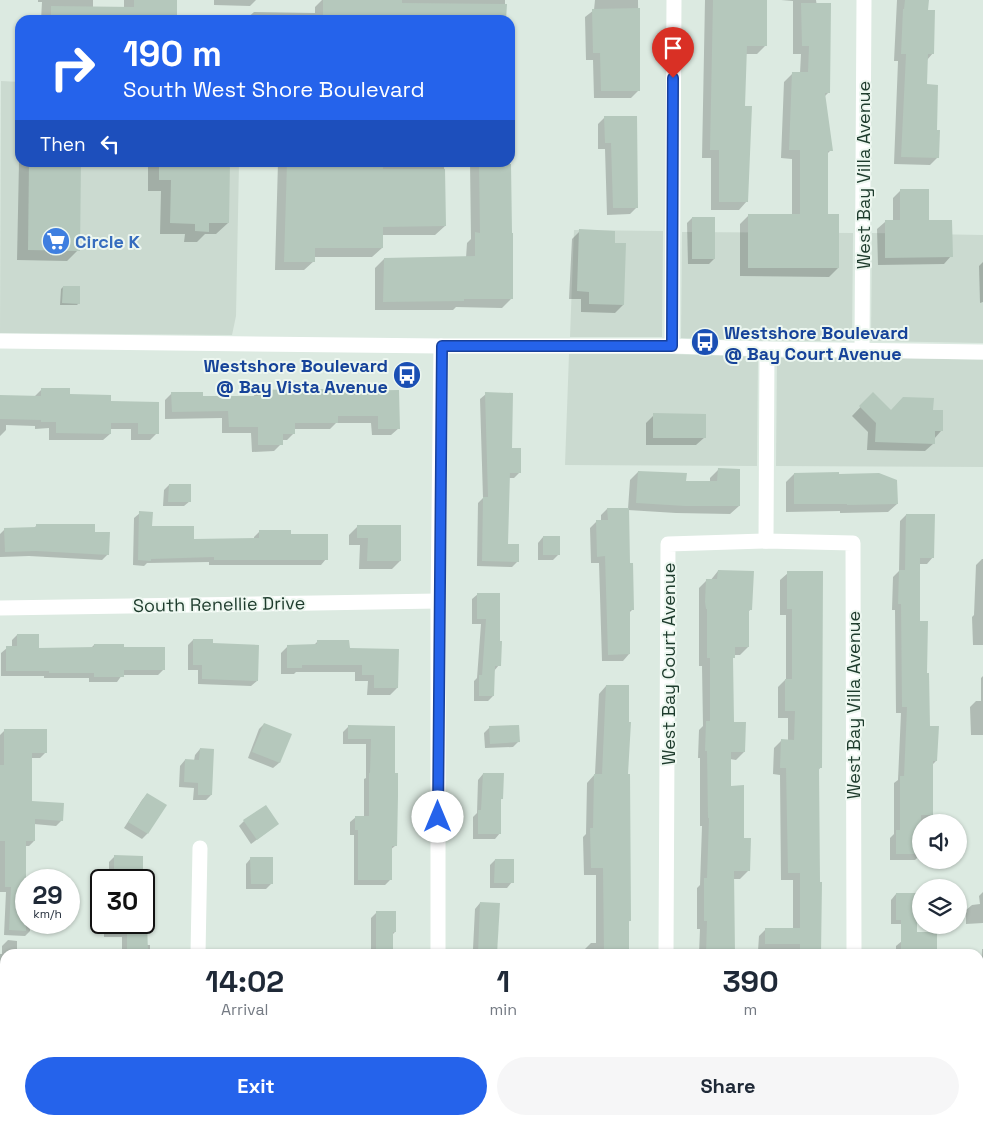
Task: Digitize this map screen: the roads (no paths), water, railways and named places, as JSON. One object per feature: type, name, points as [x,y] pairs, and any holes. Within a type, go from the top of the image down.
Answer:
[{"type":"street","points":[[672,346],[674,0]]},
{"type":"street","name":"West Bay Villa Avenue","points":[[862,349],[864,0]]},
{"type":"street","points":[[0,341],[442,346],[672,346],[983,352]]},
{"type":"street","points":[[438,949],[438,601],[442,346]]},
{"type":"street","points":[[766,542],[767,349]]},
{"type":"street","name":"West Bay Villa Avenue","points":[[766,542],[853,543],[854,949]]},
{"type":"street","name":"West Bay Court Avenue","points":[[666,949],[668,544],[766,542]]},
{"type":"street","name":"South Renellie Drive","points":[[0,608],[438,601]]},
{"type":"street","points":[[198,949],[200,848]]},
{"type":"place","name":"Circle K","points":[[56,241]]},
{"type":"place","name":"Westshore Boulevard @ Bay Court Avenue","points":[[705,342]]},
{"type":"place","name":"Westshore Boulevard @ Bay Vista Avenue","points":[[407,375]]}]
